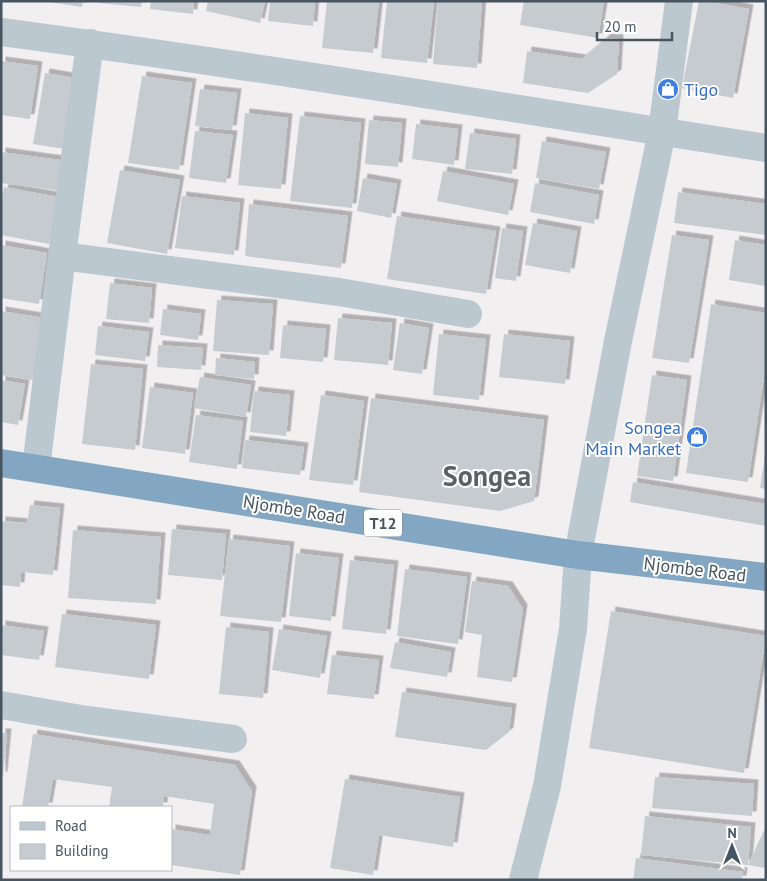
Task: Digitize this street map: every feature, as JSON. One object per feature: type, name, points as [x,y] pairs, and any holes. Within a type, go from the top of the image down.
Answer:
[{"type":"highway","name":"Njombe Road","points":[[1,463],[578,555],[766,577]]},
{"type":"street","points":[[523,880],[547,786],[573,629],[578,555],[618,341],[662,132],[679,1]]},
{"type":"street","points":[[1,32],[355,84],[766,148]]},
{"type":"street","points":[[36,468],[90,44]]},
{"type":"street","points":[[62,256],[339,292],[468,314]]},
{"type":"street","points":[[1,705],[87,720],[233,739]]},
{"type":"building","points":[[49,1],[83,1],[82,7]]},
{"type":"building","points":[[99,1],[142,1],[141,7],[99,3]]},
{"type":"building","points":[[151,1],[194,1],[193,14],[150,9]]},
{"type":"building","points":[[208,1],[265,1],[260,23],[206,11]]},
{"type":"building","points":[[270,1],[315,1],[313,26],[268,21]]},
{"type":"building","points":[[327,1],[379,1],[373,53],[322,48]]},
{"type":"building","points":[[387,1],[434,1],[427,63],[381,58]]},
{"type":"building","points":[[438,1],[482,1],[477,68],[433,64]]},
{"type":"building","points":[[524,1],[604,1],[598,38],[520,25]]},
{"type":"building","points":[[699,1],[749,9],[733,98],[682,88]]},
{"type":"building","points":[[607,38],[619,39],[617,74],[588,93],[523,83],[527,51],[582,59]]},
{"type":"building","points":[[1,61],[38,66],[30,119],[1,115]]},
{"type":"building","points":[[45,73],[81,79],[70,150],[33,144]]},
{"type":"building","points":[[142,76],[192,83],[179,170],[128,163]]},
{"type":"building","points":[[200,89],[237,93],[232,130],[195,126]]},
{"type":"building","points":[[245,113],[288,118],[281,189],[238,185]]},
{"type":"building","points":[[300,116],[361,123],[352,208],[290,201]]},
{"type":"building","points":[[369,120],[402,123],[398,167],[365,164]]},
{"type":"building","points":[[416,124],[458,129],[454,165],[412,159]]},
{"type":"building","points":[[195,131],[233,135],[226,183],[189,178]]},
{"type":"building","points":[[470,133],[516,139],[512,174],[465,169]]},
{"type":"building","points":[[542,141],[606,152],[599,189],[536,178]]},
{"type":"building","points":[[1,152],[67,161],[62,191],[1,183]]},
{"type":"building","points":[[120,170],[180,180],[167,254],[107,243]]},
{"type":"building","points":[[443,171],[514,184],[508,215],[437,201]]},
{"type":"building","points":[[363,178],[397,184],[391,218],[357,211]]},
{"type":"building","points":[[535,183],[599,195],[594,224],[530,212]]},
{"type":"building","points":[[4,187],[58,197],[49,244],[1,235],[1,204]]},
{"type":"building","points":[[678,192],[766,204],[766,235],[674,223]]},
{"type":"building","points":[[182,196],[240,203],[234,255],[175,248]]},
{"type":"building","points":[[249,204],[348,216],[341,268],[245,256]]},
{"type":"building","points":[[397,216],[496,231],[486,294],[387,279]]},
{"type":"building","points":[[533,223],[577,231],[570,273],[525,265]]},
{"type":"building","points":[[502,228],[523,231],[516,281],[495,278]]},
{"type":"building","points":[[672,235],[709,240],[689,363],[652,358]]},
{"type":"building","points":[[735,240],[766,245],[766,286],[729,280]]},
{"type":"building","points":[[1,245],[47,253],[39,304],[1,298]]},
{"type":"building","points":[[110,283],[152,288],[149,323],[106,319]]},
{"type":"building","points":[[217,300],[273,304],[269,355],[213,351]]},
{"type":"building","points":[[711,304],[766,313],[766,363],[748,482],[686,473]]},
{"type":"building","points":[[163,309],[201,314],[198,340],[160,335]]},
{"type":"building","points":[[1,311],[44,318],[33,380],[1,375]]},
{"type":"building","points":[[338,318],[392,323],[388,365],[334,360]]},
{"type":"building","points":[[400,323],[429,328],[422,374],[393,370]]},
{"type":"building","points":[[283,325],[326,329],[323,362],[280,358]]},
{"type":"building","points":[[98,326],[149,332],[145,361],[95,355]]},
{"type":"building","points":[[439,334],[486,339],[479,400],[433,395]]},
{"type":"building","points":[[504,334],[570,341],[565,384],[499,377]]},
{"type":"building","points":[[158,345],[203,348],[201,370],[157,367]]},
{"type":"building","points":[[216,358],[255,362],[254,379],[215,375]]},
{"type":"building","points":[[91,364],[143,369],[135,450],[82,444]]},
{"type":"building","points":[[652,375],[687,380],[673,481],[637,476]]},
{"type":"building","points":[[200,377],[251,385],[246,417],[194,408]]},
{"type":"building","points":[[1,380],[25,384],[18,425],[1,422]]},
{"type":"building","points":[[150,387],[193,393],[185,454],[142,448]]},
{"type":"building","points":[[254,391],[290,395],[286,436],[250,432]]},
{"type":"building","points":[[321,395],[364,401],[353,485],[309,480]]},
{"type":"building","points":[[371,398],[544,420],[534,501],[500,511],[359,492]]},
{"type":"building","points":[[196,415],[243,421],[237,469],[189,462]]},
{"type":"building","points":[[245,440],[304,447],[300,475],[242,468]]},
{"type":"building","points":[[766,456],[766,489],[760,488]]},
{"type":"building","points":[[633,482],[766,504],[766,526],[630,502]]},
{"type":"building","points":[[30,505],[60,508],[53,575],[21,572],[20,587],[1,585],[1,521],[27,523]]},
{"type":"building","points":[[172,529],[226,534],[222,580],[168,575]]},
{"type":"building","points":[[73,530],[161,537],[156,604],[68,598]]},
{"type":"building","points":[[229,539],[290,546],[281,622],[220,616]]},
{"type":"building","points":[[296,553],[339,558],[331,621],[289,616]]},
{"type":"building","points":[[350,560],[394,565],[386,634],[342,629]]},
{"type":"building","points":[[405,569],[467,577],[458,644],[397,636]]},
{"type":"building","points":[[472,581],[508,586],[523,609],[512,682],[477,677],[482,635],[465,632]]},
{"type":"building","points":[[611,611],[766,636],[744,773],[589,748]]},
{"type":"building","points":[[62,614],[156,625],[149,679],[55,667]]},
{"type":"building","points":[[1,625],[44,631],[39,660],[1,655]]},
{"type":"building","points":[[226,627],[269,632],[263,698],[219,694]]},
{"type":"building","points":[[279,629],[327,636],[320,678],[272,670]]},
{"type":"building","points":[[395,642],[451,652],[447,677],[390,668]]},
{"type":"building","points":[[332,655],[379,660],[374,699],[327,694]]},
{"type":"building","points":[[402,692],[512,708],[509,732],[486,750],[395,737]]},
{"type":"building","points":[[1,733],[7,733],[3,776],[1,776]]},
{"type":"building","points":[[33,734],[235,765],[252,791],[240,875],[172,865],[172,829],[210,835],[214,804],[164,796],[163,806],[109,806],[112,787],[53,779],[48,806],[22,806]]},
{"type":"building","points":[[655,777],[754,784],[752,816],[652,808]]},
{"type":"building","points":[[345,779],[460,797],[453,847],[379,835],[373,875],[330,868]]},
{"type":"building","points":[[645,816],[751,827],[748,865],[641,855]]},
{"type":"building","points":[[766,826],[766,868],[748,865]]},
{"type":"building","points":[[636,858],[743,872],[742,880],[633,880]]},
{"type":"place","name":"Tigo","points":[[668,89]]},
{"type":"place","name":"Songea Main Market","points":[[697,437]]},
{"type":"district","name":"Songea","points":[[487,475]]}]
